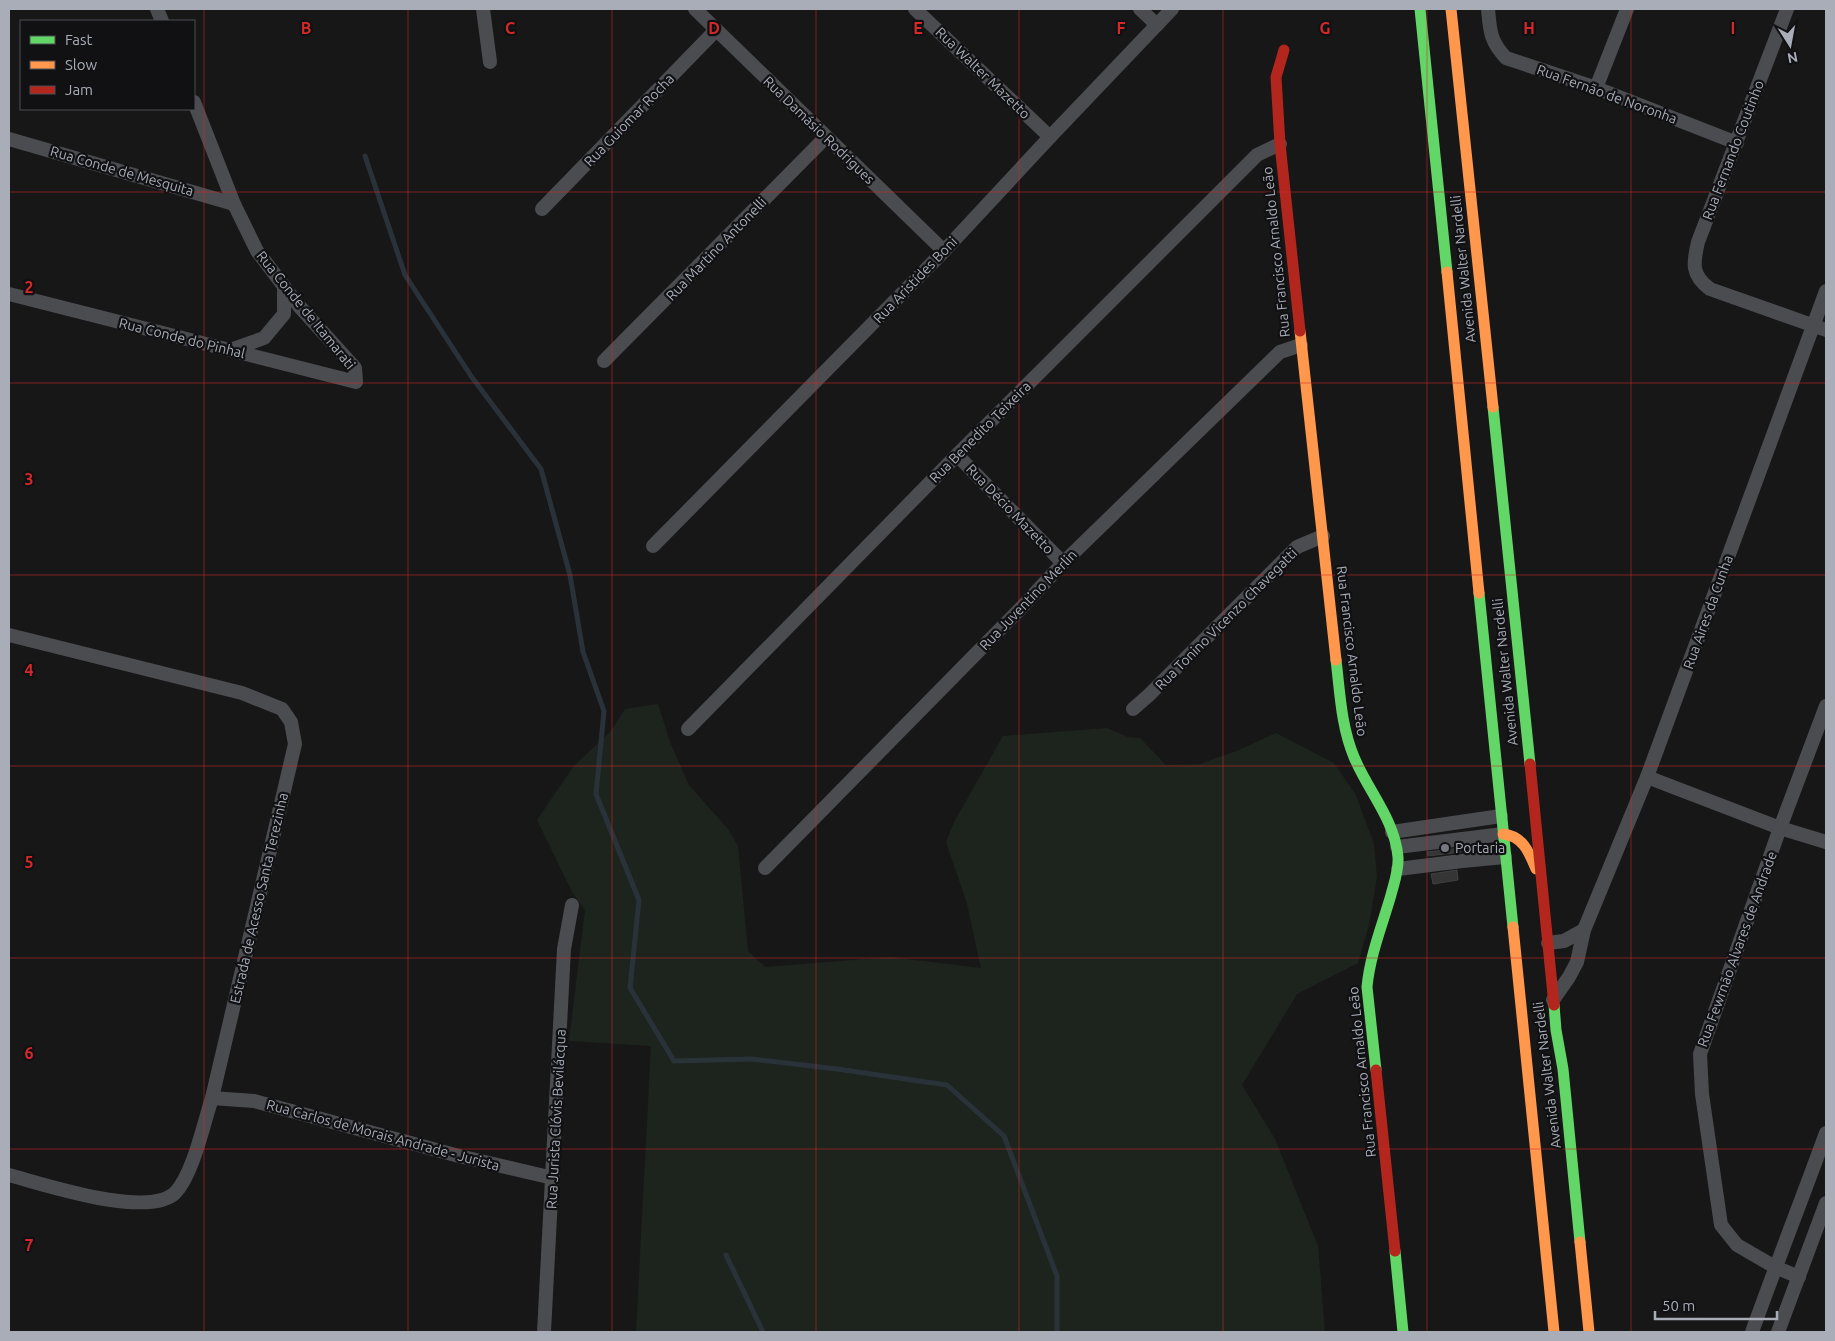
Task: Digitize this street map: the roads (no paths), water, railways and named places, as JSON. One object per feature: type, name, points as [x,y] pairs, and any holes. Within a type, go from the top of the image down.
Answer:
[{"type":"street","points":[[483,9],[490,62]]},
{"type":"street","name":"Rua Damásio Rodrigues","points":[[695,9],[944,251]]},
{"type":"street","name":"Rua Walter Mazetto","points":[[915,9],[1050,137]]},
{"type":"street","points":[[1140,9],[1158,25]]},
{"type":"street","name":"Rua Aristídes Boni","points":[[653,546],[944,251],[1172,9]]},
{"type":"street","name":"Avenida Walter Nardelli","points":[[1420,9],[1554,1332]]},
{"type":"street","name":"Avenida Walter Nardelli","points":[[1451,9],[1589,1332]]},
{"type":"street","name":"Rua Fernão de Noronha","points":[[1488,9],[1490,32],[1495,47],[1506,58],[1596,88],[1737,143]]},
{"type":"street","points":[[1596,88],[1627,9]]},
{"type":"street","name":"Rua Fernando Coutinho","points":[[1787,9],[1698,242],[1694,260],[1696,275],[1710,289],[1820,327]]},
{"type":"street","name":"Rua Guiomar Rocha","points":[[542,209],[716,30]]},
{"type":"street","name":"Rua Francisco Arnaldo Leão","points":[[1284,50],[1276,77],[1280,144],[1345,733],[1355,761],[1394,839],[1398,866],[1388,907],[1368,969],[1368,987],[1403,1332]]},
{"type":"street","name":"Rua Conde de Itamarati","points":[[195,105],[234,204],[257,251],[284,288],[355,368],[356,382]]},
{"type":"street","name":"Rua Martino Antonelli","points":[[604,361],[826,137]]},
{"type":"street","name":"Rua Conde de Mesquita","points":[[9,139],[234,204]]},
{"type":"street","name":"Rua Benedito Teixeira","points":[[688,729],[957,455],[1257,155],[1280,144]]},
{"type":"street","points":[[230,350],[264,338],[284,314],[284,288]]},
{"type":"street","name":"Rua Aires da Cunha","points":[[1553,1000],[1569,978],[1577,962],[1584,930],[1647,777],[1820,327],[1826,291]]},
{"type":"street","name":"Rua Conde do Pinhal","points":[[9,294],[356,382]]},
{"type":"street","name":"Rua Juventino Merlin","points":[[765,868],[1063,563],[1280,352],[1301,345]]},
{"type":"street","name":"Rua Décio Mazetto","points":[[957,455],[1063,563]]},
{"type":"street","name":"Rua Tonino Vicenzo Chavegatti","points":[[1133,709],[1297,547],[1323,536]]},
{"type":"street","name":"Estrada de Acesso Santa Terezinha","points":[[9,635],[242,693],[282,709],[292,722],[295,744],[212,1098],[186,1174],[174,1193],[166,1198],[150,1202],[121,1201],[87,1196],[9,1175]]},
{"type":"street","name":"Rua Fewrnão Alvares de Andrade","points":[[1799,1277],[1775,1267],[1737,1245],[1721,1225],[1702,1094],[1700,1054],[1780,828],[1826,706]]},
{"type":"street","points":[[1647,777],[1780,828],[1826,842]]},
{"type":"street","points":[[1394,839],[1502,824],[1527,848],[1544,894]]},
{"type":"street","points":[[1398,866],[1454,862],[1505,853]]},
{"type":"street","name":"Rua Jurista Clóvis Bevilácqua","points":[[544,1332],[564,949],[572,905]]},
{"type":"street","points":[[1548,943],[1564,941],[1584,930]]},
{"type":"street","name":"Rua Carlos de Morais Andrade - Jurista","points":[[212,1098],[254,1101],[459,1156],[553,1178]]},
{"type":"street","points":[[1752,1332],[1826,1133]]},
{"type":"street","points":[[1778,1332],[1826,1203]]},
{"type":"waterway","points":[[365,156],[405,275],[471,376],[541,469],[570,575],[583,652],[604,711],[596,794],[639,900],[630,988],[674,1061],[751,1059],[947,1085],[1004,1136],[1057,1276],[1057,1332]]},
{"type":"waterway","points":[[726,1255],[763,1332]]},
{"type":"place","name":"Portaria","points":[[1445,848]]}]
